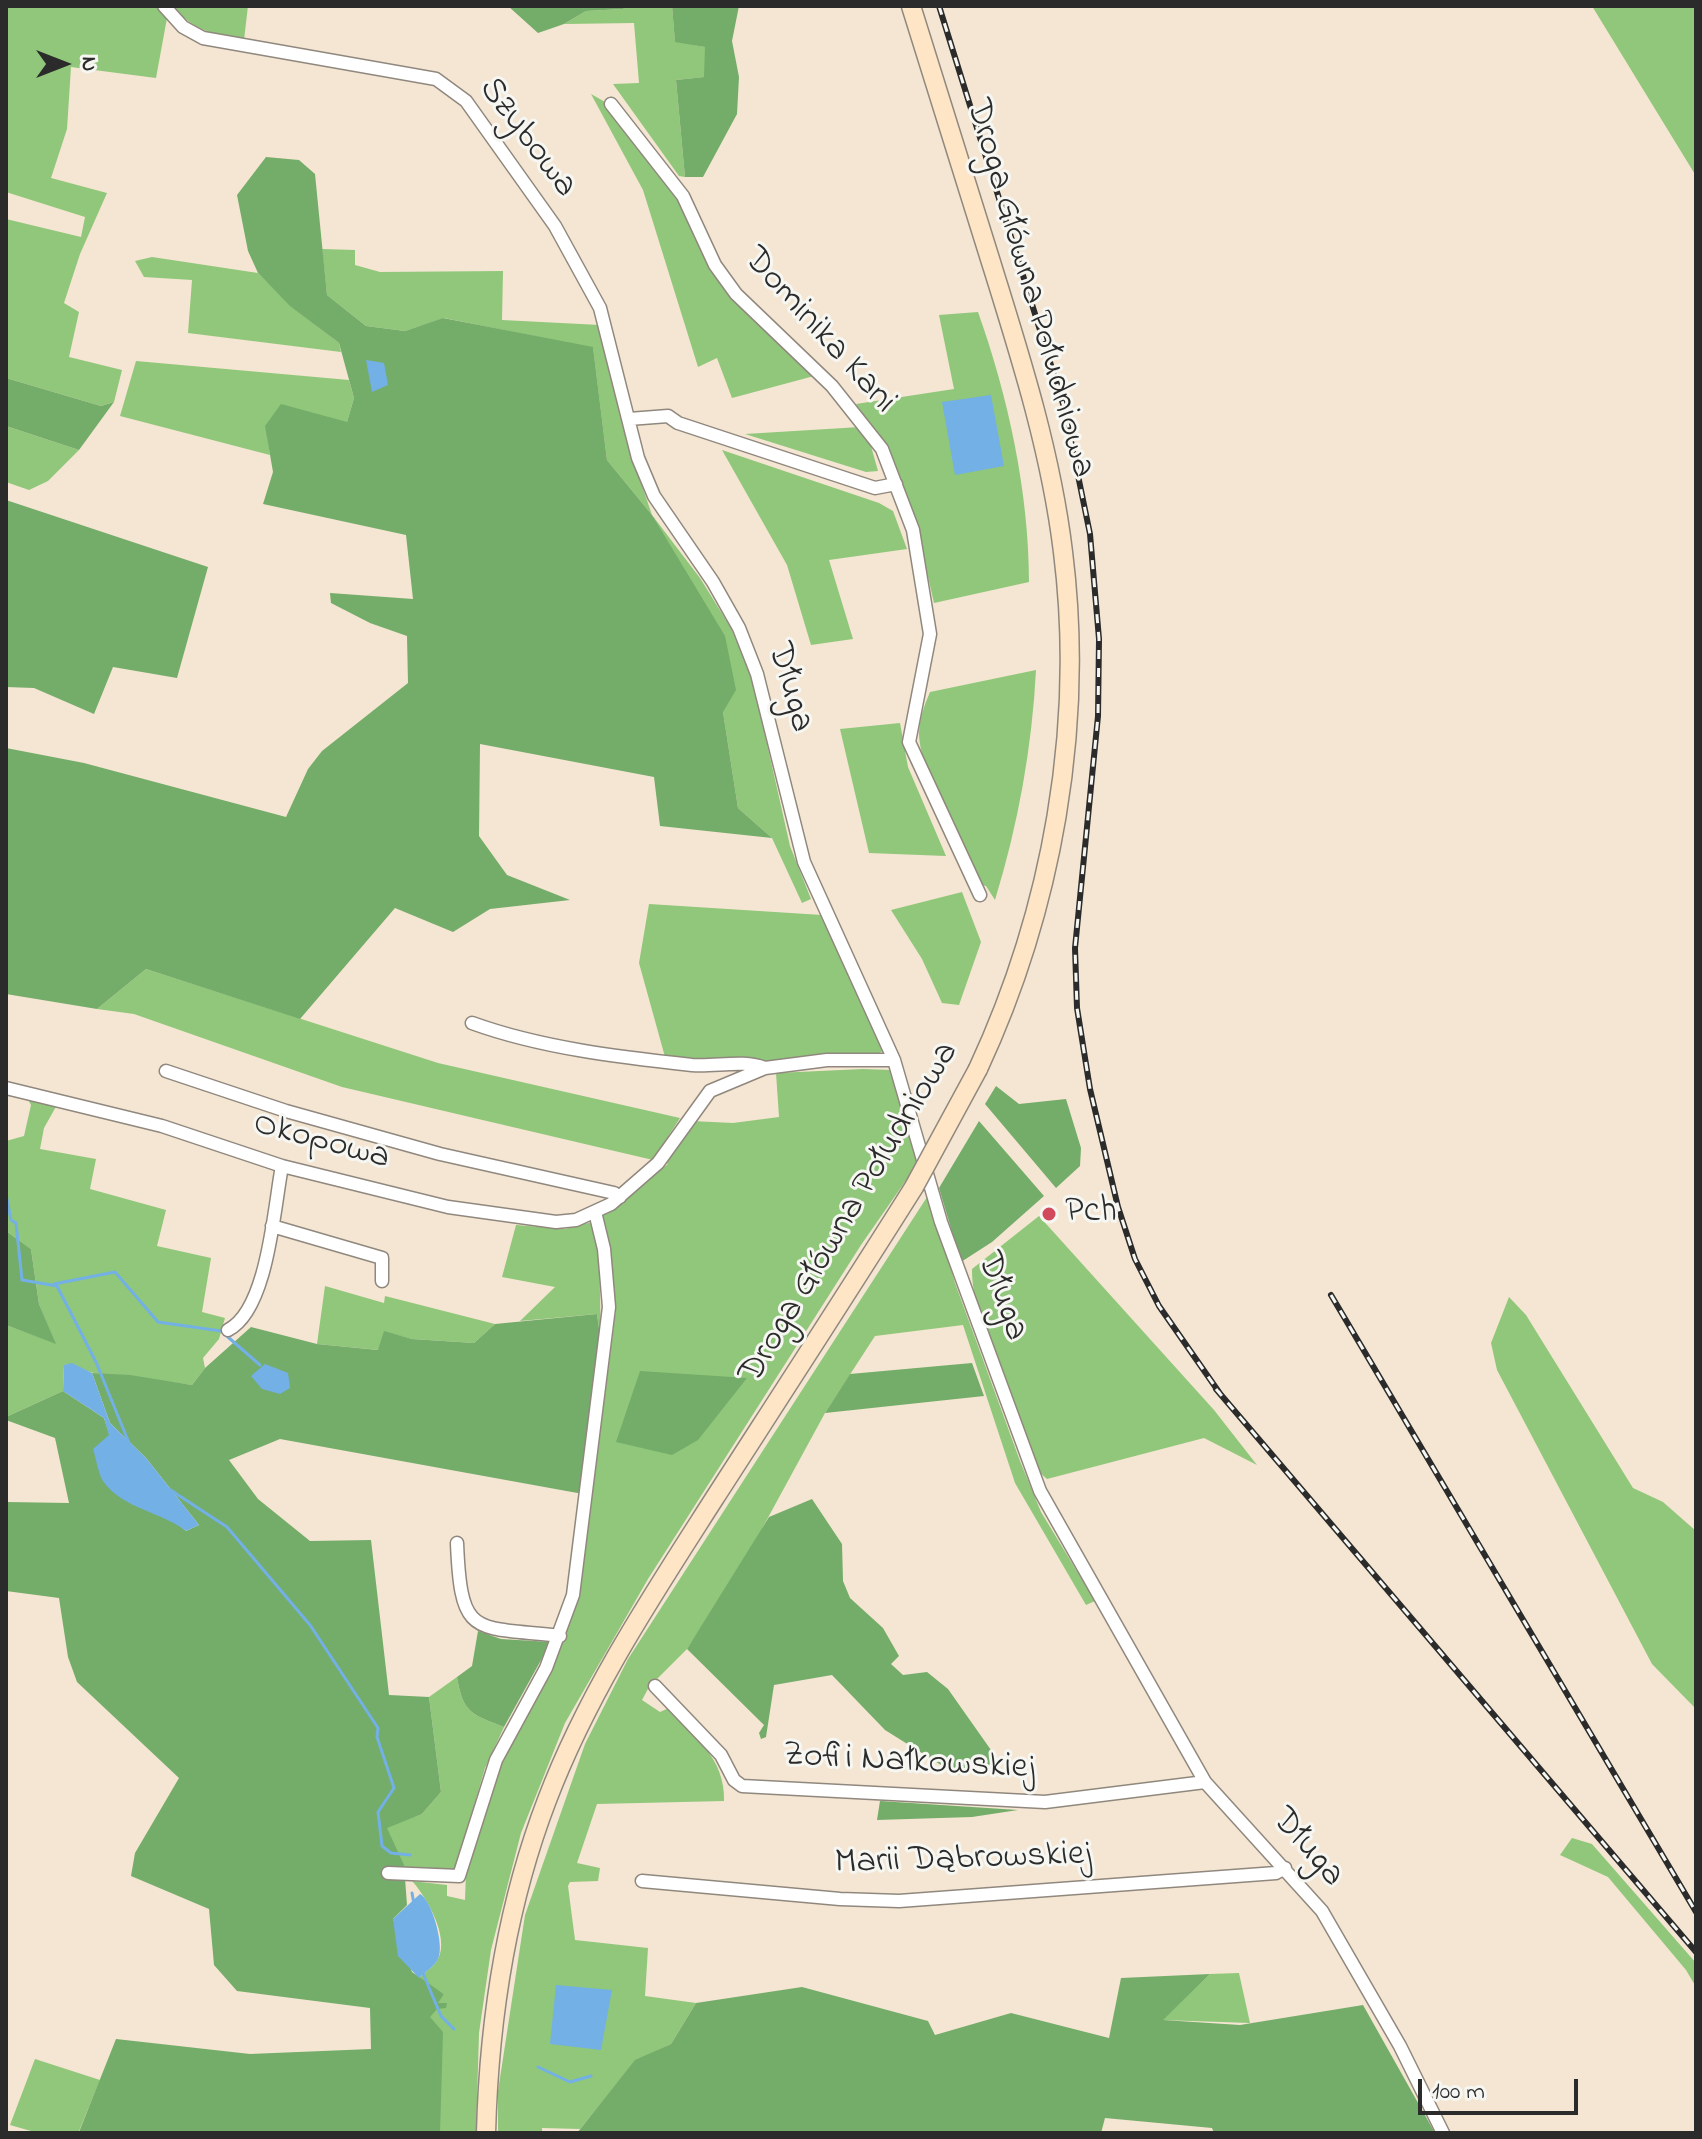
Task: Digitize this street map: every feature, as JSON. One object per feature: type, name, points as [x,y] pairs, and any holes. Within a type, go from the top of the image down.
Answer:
[{"type":"main road","name":"Droga Główna Południowa","points":[[486,2133],[496,2006],[507,1931],[539,1823],[571,1743],[651,1598],[914,1187],[978,1069],[1026,944],[1051,842],[1068,700],[1066,584],[1052,478],[1021,360],[911,6]]},
{"type":"street","name":"Szybowa","points":[[164,6],[183,27],[203,38],[422,74],[436,79],[466,101],[555,226],[600,308],[629,419]]},
{"type":"street","name":"Dominika Kani","points":[[611,104],[683,196],[715,265],[736,294],[832,386],[882,449],[913,530],[930,634],[909,742],[980,895]]},
{"type":"street","points":[[629,419],[668,416],[678,423],[875,488],[896,484]]},
{"type":"street","name":"Długa","points":[[629,419],[638,458],[654,496],[713,582],[743,639],[757,674],[804,862],[894,1060],[941,1222],[1040,1491],[1205,1782],[1322,1911],[1400,2046],[1443,2133]]},
{"type":"street","name":"Okopowa","points":[[472,1023],[581,1050],[695,1065],[753,1063],[765,1068]]},
{"type":"street","name":"Okopowa","points":[[6,1088],[162,1126],[282,1166],[448,1207],[530,1221],[576,1220],[620,1197],[658,1163],[710,1091],[765,1068],[827,1060],[894,1060]]},
{"type":"street","name":"Okopowa","points":[[166,1071],[366,1133],[614,1193],[620,1197]]},
{"type":"street","points":[[228,1330],[236,1326],[253,1305],[272,1226],[282,1166]]},
{"type":"street","points":[[388,1873],[459,1876],[496,1760],[560,1636],[573,1595],[609,1307],[604,1249],[595,1212]]},
{"type":"street","points":[[272,1226],[382,1258],[382,1281]]},
{"type":"street","points":[[457,1543],[461,1602],[467,1615],[486,1627],[560,1636]]},
{"type":"street","name":"Zofii Nałkowskiej","points":[[655,1686],[721,1755],[734,1780],[742,1786],[1045,1802],[1205,1782]]},
{"type":"street","name":"Marii Dąbrowskiej","points":[[642,1881],[899,1901],[1276,1873],[1285,1868]]},
{"type":"green space","points":[[6,6],[156,6],[167,18],[156,78],[71,67],[67,129],[51,178],[107,193],[80,254],[64,303],[79,312],[69,357],[122,370],[114,402],[101,406],[6,378],[6,219],[81,237],[85,217],[6,192]]},
{"type":"green space","points":[[172,6],[248,6],[244,40],[205,30],[188,21]]},
{"type":"green space","points":[[508,6],[627,6],[623,9],[586,11],[564,24],[538,33]]},
{"type":"green space","points":[[627,6],[672,6],[675,41],[705,47],[705,77],[676,80],[685,177],[679,176],[613,84],[639,83],[634,23],[564,24],[586,11],[623,9]]},
{"type":"green space","points":[[672,6],[739,6],[732,41],[739,77],[737,114],[703,177],[685,177],[676,80],[704,77],[705,47],[675,42]]},
{"type":"green space","points":[[1592,6],[1696,6],[1696,176]]},
{"type":"green space","points":[[591,94],[614,107],[676,190],[722,284],[814,376],[732,398],[717,358],[698,367],[643,190]]},
{"type":"green space","points":[[266,157],[299,160],[315,174],[327,295],[366,326],[405,331],[443,318],[593,347],[607,460],[652,515],[725,636],[736,690],[723,712],[738,808],[772,838],[660,826],[654,777],[480,744],[479,836],[507,875],[570,900],[490,909],[453,932],[395,908],[300,1019],[146,969],[97,1009],[6,994],[6,748],[84,763],[286,817],[308,769],[322,751],[408,683],[407,636],[370,623],[331,603],[330,593],[413,599],[406,535],[263,504],[273,472],[265,426],[281,404],[347,422],[354,398],[339,343],[290,306],[258,273],[248,251],[237,195]]},
{"type":"green space","points":[[322,249],[355,250],[355,265],[380,272],[503,271],[502,320],[600,325],[629,448],[652,515],[607,460],[593,348],[444,318],[405,331],[366,326],[327,295]]},
{"type":"green space","points":[[152,257],[258,273],[291,306],[339,343],[341,352],[188,333],[192,280],[144,277],[135,261]]},
{"type":"green space","points":[[978,312],[999,377],[1015,445],[1025,514],[1029,582],[934,603],[906,499],[884,450],[856,404],[954,389],[939,315]]},
{"type":"green space","points":[[136,361],[349,380],[354,398],[347,422],[266,426],[270,455],[120,416]]},
{"type":"green space","points":[[6,378],[101,406],[114,402],[79,450],[6,426]]},
{"type":"green space","points":[[6,426],[79,450],[48,481],[29,490],[6,482]]},
{"type":"green space","points":[[860,427],[869,439],[878,471],[866,472],[745,434]]},
{"type":"green space","points":[[722,450],[879,503],[893,511],[907,549],[829,560],[853,639],[811,645],[787,565]]},
{"type":"green space","points":[[6,500],[208,567],[177,678],[113,667],[94,714],[34,688],[6,687]]},
{"type":"green space","points":[[652,515],[700,578],[731,628],[752,677],[790,846],[811,899],[802,903],[772,838],[738,808],[723,712]]},
{"type":"green space","points":[[1036,670],[1023,786],[995,900],[986,886],[977,884],[942,809],[921,748],[920,722],[930,692]]},
{"type":"green space","points":[[900,723],[908,767],[946,856],[869,853],[840,729]]},
{"type":"green space","points":[[962,892],[981,942],[959,1005],[942,1003],[922,959],[891,910]]},
{"type":"green space","points":[[649,904],[822,915],[884,1050],[878,1054],[766,1065],[754,1058],[697,1062],[665,1057],[639,963]]},
{"type":"green space","points":[[146,969],[438,1063],[680,1118],[653,1160],[342,1087],[134,1014],[97,1009]]},
{"type":"green space","points":[[891,1070],[918,1163],[861,1245],[648,1579],[565,1723],[521,1833],[491,1950],[479,2033],[476,2133],[429,2133],[405,2033],[444,1994],[419,1978],[437,1962],[441,1940],[430,1906],[412,1881],[447,1885],[447,1896],[465,1900],[466,1872],[501,1760],[547,1679],[579,1599],[616,1309],[611,1254],[602,1216],[668,1164],[665,1162],[691,1121],[733,1123],[779,1117],[776,1073]]},
{"type":"green space","points":[[996,1086],[1019,1104],[1066,1099],[1081,1148],[1080,1166],[1056,1188],[985,1104]]},
{"type":"green space","points":[[25,1094],[58,1103],[44,1128],[40,1149],[96,1159],[90,1189],[166,1210],[157,1246],[211,1258],[202,1312],[225,1318],[219,1339],[203,1358],[205,1368],[192,1385],[94,1373],[64,1365],[63,1391],[6,1417],[6,1325],[55,1343],[39,1304],[31,1249],[6,1231],[6,1141],[24,1136],[31,1105]]},
{"type":"green space","points":[[979,1121],[1044,1196],[992,1242],[961,1262],[939,1188]]},
{"type":"green space","points":[[929,1194],[955,1283],[1020,1461],[1041,1512],[1095,1601],[1086,1605],[1015,1483],[963,1325],[875,1336],[825,1413],[740,1569],[687,1649],[649,1687],[642,1700],[660,1712],[669,1708],[699,1740],[720,1773],[724,1801],[597,1804],[577,1863],[600,1868],[598,1881],[570,1882],[568,1886],[575,1940],[648,1948],[645,1996],[696,2003],[671,2044],[635,2061],[580,2129],[542,2128],[542,2133],[498,2133],[498,2091],[525,1915],[585,1744],[628,1659]]},
{"type":"green space","points":[[1039,1216],[1214,1410],[1257,1465],[1204,1438],[1047,1479],[1039,1472],[987,1342],[974,1291],[972,1269]]},
{"type":"green space","points":[[592,1222],[599,1248],[601,1343],[597,1314],[520,1321],[555,1287],[502,1277],[516,1225],[565,1229]]},
{"type":"green space","points":[[6,1231],[31,1249],[39,1304],[56,1344],[6,1325]]},
{"type":"green space","points":[[325,1286],[384,1303],[385,1296],[495,1324],[474,1343],[412,1339],[385,1332],[379,1350],[317,1344]]},
{"type":"green space","points":[[1509,1297],[1526,1315],[1633,1488],[1663,1502],[1696,1531],[1696,1709],[1652,1664],[1497,1370],[1491,1343]]},
{"type":"green space","points":[[597,1314],[601,1343],[583,1494],[280,1439],[229,1460],[258,1499],[310,1541],[371,1540],[389,1695],[429,1697],[441,1792],[422,1814],[387,1828],[404,1865],[407,1905],[393,1919],[412,1972],[444,1994],[438,2003],[447,2003],[446,2008],[437,2009],[430,2017],[443,2032],[440,2133],[79,2132],[116,2039],[250,2054],[371,2049],[370,2008],[237,1991],[214,1965],[209,1909],[131,1876],[135,1853],[179,1778],[77,1682],[68,1657],[59,1598],[6,1591],[6,1502],[69,1503],[55,1438],[6,1420],[6,1417],[63,1391],[104,1418],[132,1504],[169,1517],[186,1531],[199,1525],[146,1458],[110,1423],[92,1373],[130,1375],[192,1385],[205,1368],[251,1327],[317,1344],[378,1350],[384,1331],[412,1339],[474,1343],[495,1324]]},
{"type":"green space","points":[[972,1363],[984,1396],[825,1413],[850,1374]]},
{"type":"green space","points":[[640,1371],[747,1378],[698,1440],[672,1455],[616,1442]]},
{"type":"green space","points":[[812,1499],[842,1544],[843,1581],[850,1598],[883,1628],[899,1656],[891,1664],[903,1675],[927,1672],[948,1689],[998,1760],[957,1775],[885,1730],[832,1675],[774,1685],[766,1737],[761,1739],[759,1733],[764,1725],[687,1649],[769,1517]]},
{"type":"green space","points":[[478,1631],[501,1639],[551,1642],[504,1727],[470,1711],[459,1689],[457,1677],[472,1666]]},
{"type":"green space","points":[[457,1677],[462,1698],[470,1711],[504,1727],[485,1768],[455,1872],[405,1870],[386,1827],[422,1814],[441,1792],[429,1697]]},
{"type":"green space","points":[[880,1801],[1018,1810],[972,1817],[877,1820]]},
{"type":"green space","points":[[1572,1838],[1592,1844],[1696,1963],[1696,1987],[1686,1970],[1608,1877],[1560,1855]]},
{"type":"green space","points":[[1239,1973],[1250,2023],[1162,2020],[1210,1974]]},
{"type":"green space","points":[[1210,1974],[1163,2020],[1240,2025],[1363,2005],[1435,2133],[1214,2133],[1212,2128],[1105,2118],[1101,2133],[577,2133],[635,2060],[671,2044],[696,2003],[802,1987],[928,2021],[935,2035],[1011,2013],[1109,2038],[1121,1978]]},
{"type":"green space","points":[[35,2059],[100,2080],[79,2131],[81,2133],[38,2133],[10,2125]]},
{"type":"water","points":[[366,360],[384,363],[388,385],[372,392]]},
{"type":"water","points":[[991,395],[1004,466],[955,475],[942,402]]},
{"type":"water","points":[[72,1363],[92,1373],[110,1423],[146,1458],[199,1525],[186,1531],[120,1498],[103,1481],[93,1449],[109,1435],[104,1418],[63,1391],[64,1365]]},
{"type":"water","points":[[265,1364],[288,1373],[290,1388],[280,1394],[262,1389],[251,1376]]},
{"type":"water","points":[[420,1894],[433,1914],[440,1953],[435,1964],[419,1978],[398,1956],[393,1919]]},
{"type":"water","points":[[556,1985],[612,1990],[601,2050],[550,2044]]},
{"type":"waterway","points":[[6,1194],[11,1220],[16,1223],[22,1280],[57,1286],[96,1362],[129,1443]]},
{"type":"waterway","points":[[54,1284],[115,1272],[158,1322],[221,1331],[260,1365]]},
{"type":"waterway","points":[[169,1489],[227,1527],[310,1625],[378,1728],[377,1737],[394,1788],[378,1812],[382,1846],[391,1853],[410,1855]]},
{"type":"waterway","points":[[412,1893],[414,1904]]},
{"type":"waterway","points":[[422,1971],[441,2016],[454,2029]]},
{"type":"waterway","points":[[538,2067],[570,2082],[591,2076]]},
{"type":"railway","points":[[939,6],[1064,407],[1090,534],[1099,639],[1098,716],[1075,948],[1077,1008],[1090,1089],[1118,1207],[1135,1259],[1159,1306],[1221,1395]]},
{"type":"railway","points":[[1331,1295],[1696,1912]]},
{"type":"railway","points":[[1216,1389],[1696,1952]]},
{"type":"place","name":"Pch","points":[[1049,1214]]}]
